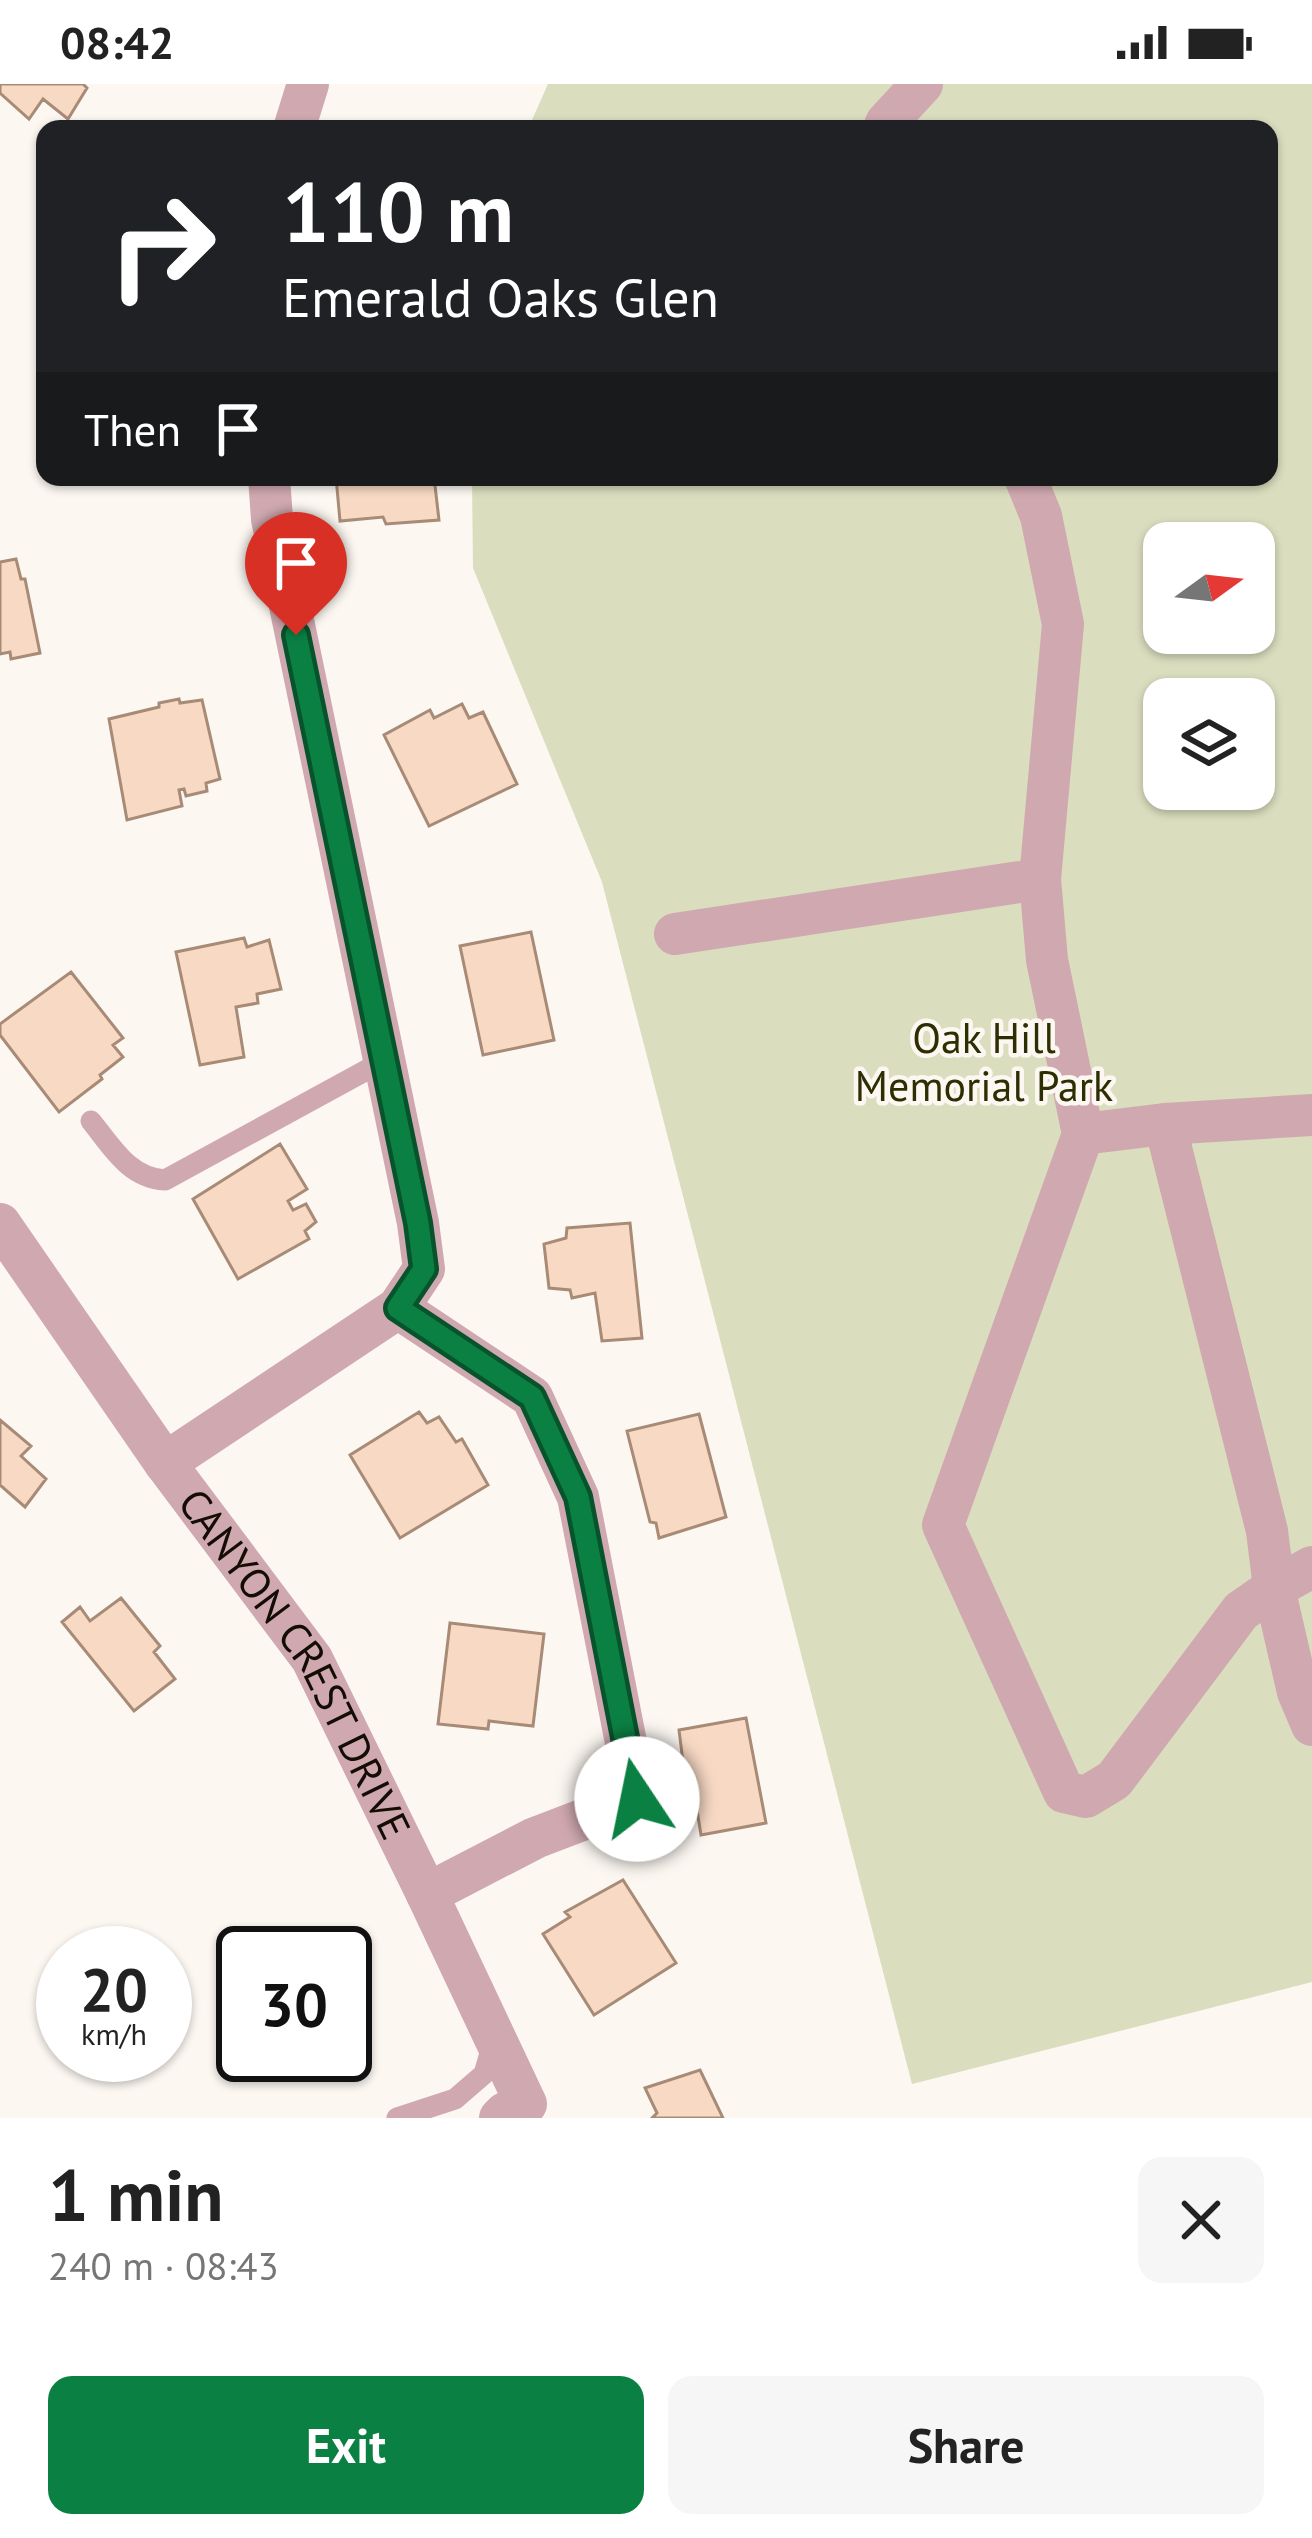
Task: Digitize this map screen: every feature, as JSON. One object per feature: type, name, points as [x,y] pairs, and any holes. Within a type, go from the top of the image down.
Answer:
[{"type":"street","points":[[297,120],[308,84]]},
{"type":"street","points":[[889,120],[922,84]]},
{"type":"street","points":[[165,1463],[398,1308],[424,1269],[272,518],[270,486]]},
{"type":"street","points":[[1029,486],[1041,516],[1063,624],[1040,879],[1047,960],[1083,1134],[943,1526],[1064,1792],[1086,1797],[1114,1780],[1241,1611],[1312,1567]]},
{"type":"street","points":[[674,934],[1040,879]]},
{"type":"street","points":[[1083,1134],[1312,1115]]},
{"type":"street","points":[[1165,1124],[1267,1531],[1274,1588],[1298,1692],[1312,1725]]},
{"type":"street","name":"CANYON CREST DRIVE","points":[[0,1224],[165,1463],[312,1659],[495,2037],[519,2113]]},
{"type":"street","points":[[398,1308],[532,1397],[578,1497],[637,1799],[536,1838],[428,1894]]},
{"type":"lane","points":[[92,1120],[126,1165],[152,1179],[166,1180],[385,1060]]},
{"type":"lane","points":[[397,2118],[455,2099],[484,2074],[495,2037]]},
{"type":"green space","name":"Oak Hill Memorial Park","points":[[548,84],[1312,84],[1312,1982],[912,2084],[602,882],[473,568],[472,486],[1278,486],[1278,120],[532,120]]},
{"type":"building","points":[[0,84],[83,84],[87,88],[68,119],[43,99],[29,119],[0,93]]},
{"type":"building","points":[[337,486],[435,486],[439,520],[340,521]]},
{"type":"building","points":[[16,559],[21,579],[25,579],[40,653],[11,659],[10,652],[0,654],[0,562]]},
{"type":"building","points":[[179,699],[180,703],[202,700],[220,779],[206,783],[207,791],[186,796],[184,789],[179,790],[182,806],[127,820],[109,719]]},
{"type":"building","points":[[462,704],[469,718],[483,712],[517,784],[429,826],[384,735],[430,710],[434,718]]},
{"type":"building","points":[[531,932],[554,1040],[483,1055],[460,946]]},
{"type":"building","points":[[244,938],[247,947],[269,940],[281,989],[257,994],[258,1003],[236,1007],[244,1057],[200,1065],[176,952]]},
{"type":"building","points":[[71,972],[123,1038],[113,1045],[123,1057],[59,1112],[0,1035],[0,1024]]},
{"type":"building","points":[[280,1144],[307,1189],[288,1201],[293,1210],[306,1204],[316,1222],[305,1231],[309,1239],[238,1279],[193,1199]]},
{"type":"building","points":[[630,1223],[642,1338],[602,1341],[595,1293],[572,1298],[570,1290],[549,1288],[544,1244],[566,1238],[567,1228]]},
{"type":"building","points":[[419,1412],[427,1423],[439,1417],[456,1442],[462,1439],[488,1485],[400,1538],[350,1455]]},
{"type":"building","points":[[699,1414],[726,1517],[659,1538],[656,1523],[650,1522],[627,1431]]},
{"type":"building","points":[[0,1420],[31,1446],[21,1456],[46,1479],[25,1507],[0,1485]]},
{"type":"building","points":[[121,1598],[160,1646],[154,1652],[175,1679],[134,1711],[62,1622],[80,1607],[90,1621]]},
{"type":"building","points":[[450,1623],[544,1634],[533,1726],[489,1721],[488,1729],[438,1724]]},
{"type":"building","points":[[746,1718],[766,1823],[701,1835],[693,1785],[686,1786],[679,1730]]},
{"type":"building","points":[[623,1880],[676,1963],[594,2015],[543,1934],[570,1917],[565,1912]]},
{"type":"building","points":[[700,2070],[723,2118],[652,2118],[657,2113],[645,2088]]},
{"type":"route","points":[[296,635],[418,1223],[424,1269],[398,1308],[532,1397],[578,1497],[637,1799]]}]
